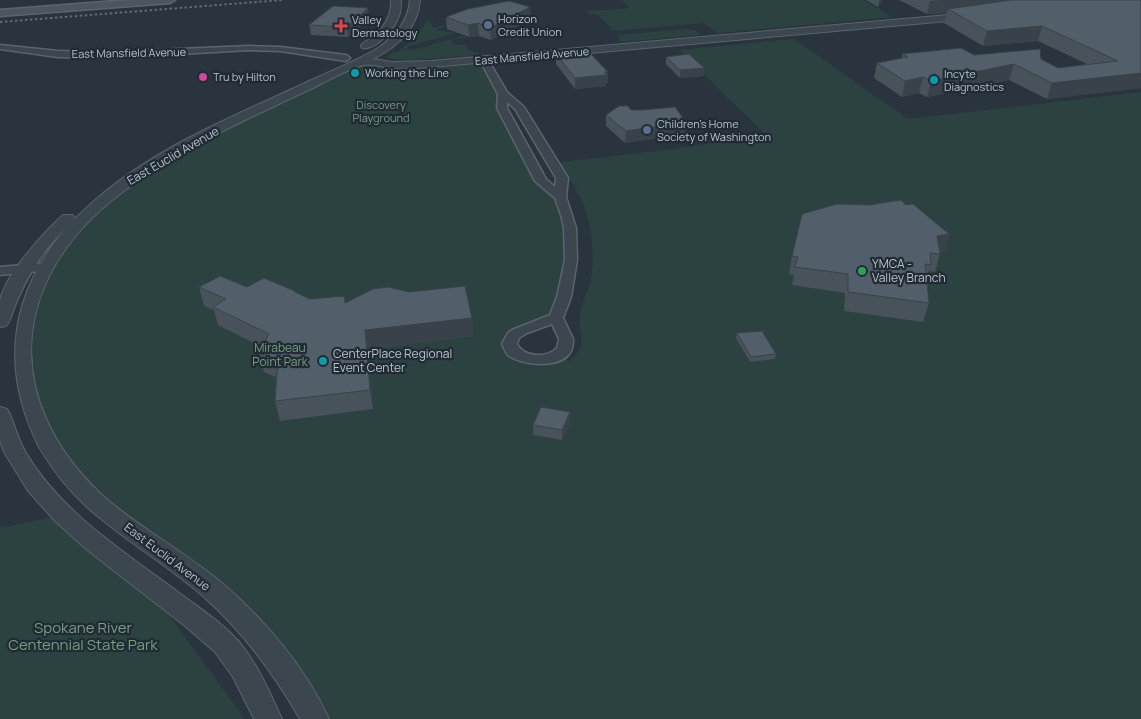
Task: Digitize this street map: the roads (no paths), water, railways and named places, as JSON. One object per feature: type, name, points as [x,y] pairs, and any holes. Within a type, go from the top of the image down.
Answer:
[{"type":"main road","points":[[0,13],[170,0]]},
{"type":"street","name":"East Euclid Avenue","points":[[315,719],[298,690],[263,639],[196,575],[108,513],[73,479],[51,451],[36,424],[26,399],[21,378],[19,354],[25,313],[45,267],[62,240],[92,210],[127,182],[168,156],[354,59],[390,26],[397,9],[396,0]]},
{"type":"street","name":"East Euclid Avenue","points":[[0,322],[9,295],[23,269],[50,234],[96,192],[153,156],[354,59],[374,55],[399,36],[414,14],[415,0]]},
{"type":"street","name":"East Mansfield Avenue","points":[[0,47],[58,54],[110,56],[249,48],[280,49],[412,65],[984,14]]},
{"type":"street","points":[[484,60],[504,94],[519,107],[562,178],[560,197],[570,228],[571,260],[564,297],[556,318]]},
{"type":"street","points":[[504,94],[502,108],[541,180],[560,197]]},
{"type":"street","points":[[0,271],[45,267]]},
{"type":"street","points":[[0,414],[12,448],[61,515],[226,645],[254,688],[268,719]]},
{"type":"railway","points":[[0,22],[282,0]]},
{"type":"place","name":"Horizon Credit Union","points":[[488,25]]},
{"type":"place","name":"Valley Dermatology","points":[[341,26]]},
{"type":"place","name":"Working the Line","points":[[355,73]]},
{"type":"place","name":"Tru by Hilton","points":[[203,77]]},
{"type":"place","name":"Incyte Diagnostics","points":[[934,80]]},
{"type":"place","name":"Children's Home Society of Washington","points":[[647,130]]},
{"type":"place","name":"YMCA - Valley Branch","points":[[862,271]]},
{"type":"place","name":"CenterPlace Regional Event Center","points":[[323,361]]},
{"type":"park label","name":"Discovery Playground","points":[[381,111]]},
{"type":"park label","name":"Mirabeau Point Park","points":[[280,355]]},
{"type":"park label","name":"Spokane River Centennial State Park","points":[[83,636]]}]
